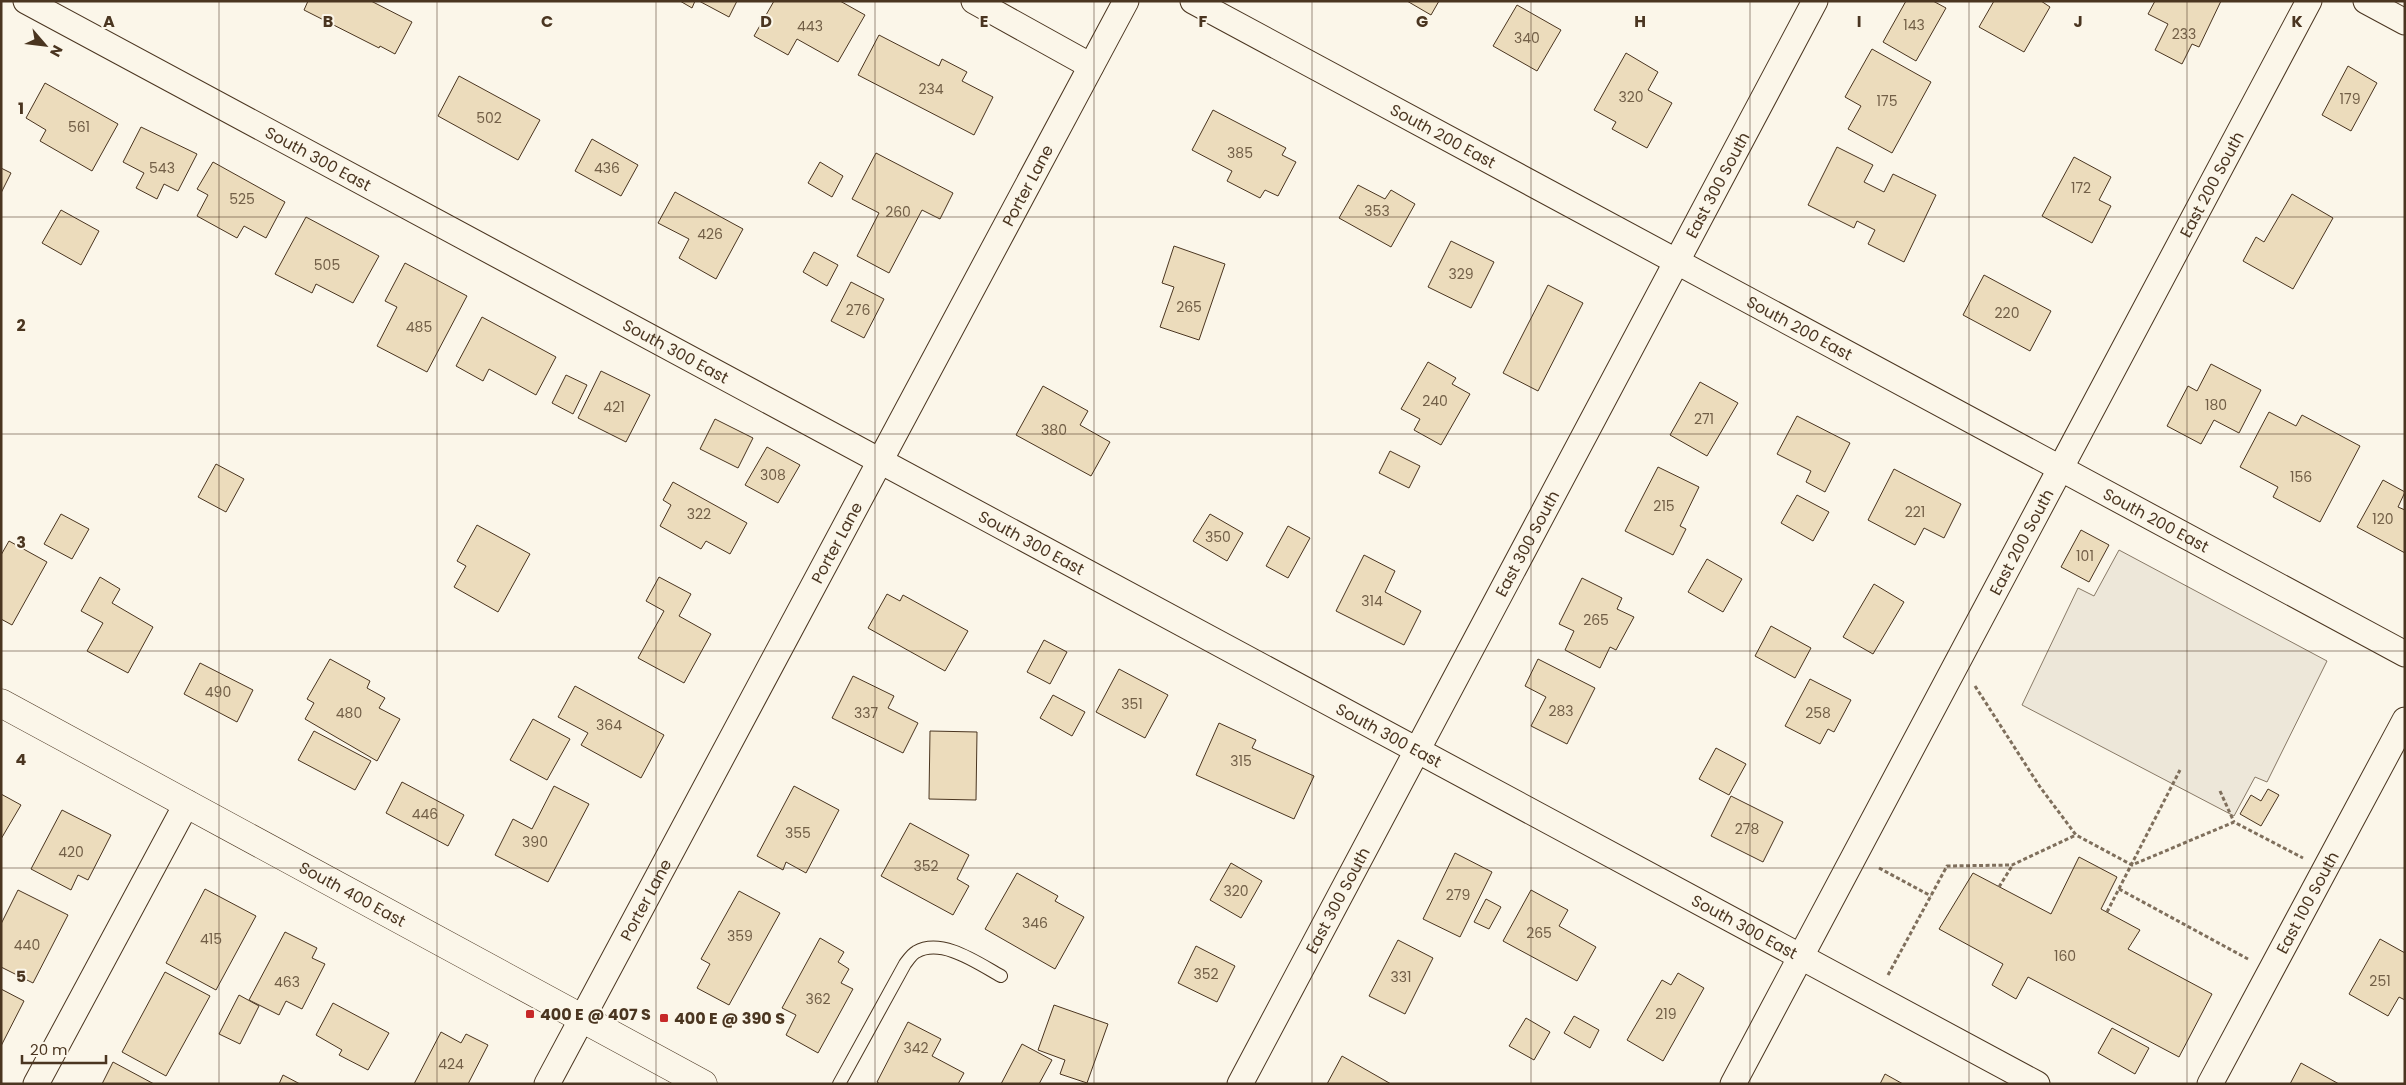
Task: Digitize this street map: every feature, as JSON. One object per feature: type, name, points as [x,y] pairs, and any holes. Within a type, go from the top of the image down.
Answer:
[{"type":"street","name":"South 300 East","points":[[26,1],[2037,1084]]},
{"type":"street","points":[[974,1],[1091,66]]},
{"type":"street","name":"Porter Lane","points":[[547,1084],[1126,1]]},
{"type":"street","name":"South 200 East","points":[[1194,1],[2405,654]]},
{"type":"street","name":"East 300 South","points":[[1240,1084],[1815,1]]},
{"type":"street","name":"East 200 South","points":[[1733,1084],[2309,1]]},
{"type":"street","points":[[2366,1],[2405,22]]},
{"type":"street","name":"South 400 East","points":[[1,703],[703,1084]]},
{"type":"street","name":"East 100 South","points":[[2210,1084],[2405,720]]},
{"type":"street","points":[[36,1084],[187,803]]},
{"type":"lane","points":[[839,1084],[905,964],[916,952],[929,948],[944,949],[965,956],[1001,976]]},
{"type":"path","points":[[1958,661],[2040,787],[2076,835],[2132,865]]},
{"type":"path","points":[[2107,912],[2180,770]]},
{"type":"path","points":[[2220,791],[2234,822],[2325,870]]},
{"type":"path","points":[[2132,865],[2234,822]]},
{"type":"path","points":[[1876,996],[1947,866],[2012,865],[2076,835]]},
{"type":"path","points":[[1855,855],[1931,896]]},
{"type":"path","points":[[1998,887],[2012,865]]},
{"type":"path","points":[[2119,889],[2270,972]]},
{"type":"shaded area","points":[[2119,550],[2327,661],[2267,782],[2255,777],[2234,816],[2022,705],[2078,588],[2094,596]]},
{"type":"building","points":[[308,1],[371,1],[412,22],[395,54],[380,46],[379,48],[304,10]]},
{"type":"building","points":[[680,1],[695,1],[692,8]]},
{"type":"building","points":[[699,1],[737,1],[729,17]]},
{"type":"building","points":[[774,1],[840,1],[865,15],[838,62],[797,39],[788,55],[754,36]]},
{"type":"building","points":[[1407,1],[1439,1],[1431,15]]},
{"type":"building","points":[[1906,1],[1933,1],[1946,8],[1916,61],[1883,42]]},
{"type":"building","points":[[1994,1],[2041,1],[2050,7],[2024,52],[1979,27]]},
{"type":"building","points":[[2155,1],[2221,1],[2199,47],[2192,44],[2182,64],[2155,50],[2168,24],[2148,14]]},
{"type":"building","points":[[1517,5],[1561,30],[1537,71],[1493,46]]},
{"type":"building","points":[[879,35],[939,66],[942,59],[967,72],[962,81],[993,97],[974,135],[858,75]]},
{"type":"building","points":[[1872,49],[1931,82],[1892,153],[1848,129],[1861,106],[1845,97]]},
{"type":"building","points":[[1626,53],[1658,72],[1648,90],[1672,103],[1647,148],[1612,129],[1616,122],[1594,110]]},
{"type":"building","points":[[2348,66],[2377,83],[2351,131],[2322,115]]},
{"type":"building","points":[[459,76],[540,120],[518,160],[438,116]]},
{"type":"building","points":[[45,83],[118,124],[92,171],[40,141],[46,130],[26,118]]},
{"type":"building","points":[[1213,110],[1286,148],[1282,155],[1296,162],[1278,196],[1265,190],[1260,198],[1227,181],[1232,171],[1192,150]]},
{"type":"building","points":[[141,127],[197,154],[178,191],[164,184],[157,199],[136,188],[144,173],[123,162]]},
{"type":"building","points":[[592,139],[638,165],[621,196],[575,171]]},
{"type":"building","points":[[1837,147],[1873,165],[1864,182],[1884,192],[1893,174],[1936,195],[1904,262],[1868,244],[1875,230],[1857,221],[1854,228],[1808,205]]},
{"type":"building","points":[[876,153],[953,193],[940,219],[922,210],[889,273],[857,256],[879,213],[852,199]]},
{"type":"building","points":[[2074,157],[2111,177],[2099,200],[2111,206],[2092,243],[2042,216]]},
{"type":"building","points":[[213,162],[285,202],[266,238],[244,226],[237,238],[197,216],[208,195],[197,189]]},
{"type":"building","points":[[820,162],[843,176],[832,197],[808,183]]},
{"type":"building","points":[[1,168],[11,173],[1,193]]},
{"type":"building","points":[[1358,185],[1385,199],[1391,190],[1415,204],[1391,247],[1339,218]]},
{"type":"building","points":[[675,192],[743,229],[716,279],[679,258],[689,239],[658,223]]},
{"type":"building","points":[[2292,194],[2333,218],[2293,289],[2243,261],[2256,237],[2264,242]]},
{"type":"building","points":[[61,210],[99,231],[81,265],[42,243]]},
{"type":"building","points":[[306,217],[379,256],[353,303],[316,284],[312,293],[275,274]]},
{"type":"building","points":[[1451,241],[1494,262],[1471,308],[1428,287]]},
{"type":"building","points":[[1174,246],[1225,264],[1199,340],[1160,327],[1174,287],[1162,283]]},
{"type":"building","points":[[814,252],[838,265],[827,286],[803,272]]},
{"type":"building","points":[[405,263],[467,296],[427,372],[377,346],[397,307],[385,301]]},
{"type":"building","points":[[1984,275],[2051,311],[2030,351],[1963,315]]},
{"type":"building","points":[[851,282],[884,299],[864,338],[831,321]]},
{"type":"building","points":[[1548,285],[1583,303],[1538,391],[1503,373]]},
{"type":"building","points":[[482,317],[556,357],[536,395],[489,369],[483,381],[456,366]]},
{"type":"building","points":[[1428,362],[1456,378],[1452,384],[1470,394],[1441,445],[1414,430],[1420,419],[1401,409]]},
{"type":"building","points":[[2211,364],[2261,390],[2239,433],[2214,420],[2201,444],[2167,426],[2188,386],[2197,391]]},
{"type":"building","points":[[601,371],[650,395],[626,442],[578,418]]},
{"type":"building","points":[[566,375],[587,385],[573,414],[552,403]]},
{"type":"building","points":[[1700,382],[1738,403],[1707,456],[1670,435]]},
{"type":"building","points":[[1043,386],[1088,411],[1080,425],[1110,442],[1091,476],[1016,435]]},
{"type":"building","points":[[2269,412],[2296,426],[2302,415],[2360,446],[2320,522],[2273,497],[2278,487],[2240,467]]},
{"type":"building","points":[[1797,416],[1850,443],[1825,492],[1806,482],[1811,471],[1777,454]]},
{"type":"building","points":[[715,419],[753,438],[738,468],[700,449]]},
{"type":"building","points":[[767,447],[800,465],[778,503],[745,485]]},
{"type":"building","points":[[1390,451],[1420,466],[1409,488],[1379,473]]},
{"type":"building","points":[[216,464],[244,479],[226,512],[198,497]]},
{"type":"building","points":[[1658,467],[1699,487],[1680,526],[1686,529],[1673,555],[1625,531]]},
{"type":"building","points":[[1894,469],[1961,504],[1944,538],[1924,528],[1915,545],[1868,520]]},
{"type":"building","points":[[2383,480],[2405,492],[2398,507],[2405,510],[2405,553],[2357,527]]},
{"type":"building","points":[[673,482],[747,523],[730,554],[706,541],[701,549],[660,526],[671,505],[663,500]]},
{"type":"building","points":[[1797,495],[1829,512],[1813,541],[1781,523]]},
{"type":"building","points":[[61,514],[89,529],[72,559],[44,544]]},
{"type":"building","points":[[1210,514],[1243,533],[1227,561],[1193,541]]},
{"type":"building","points":[[477,525],[530,554],[498,612],[454,587],[466,566],[457,561]]},
{"type":"building","points":[[1288,526],[1310,538],[1288,578],[1266,566]]},
{"type":"building","points":[[2081,530],[2109,545],[2089,582],[2061,567]]},
{"type":"building","points":[[9,541],[47,562],[12,625],[1,619],[1,555]]},
{"type":"building","points":[[1364,555],[1395,571],[1385,592],[1421,611],[1404,645],[1336,611]]},
{"type":"building","points":[[1707,559],[1742,579],[1723,612],[1688,592]]},
{"type":"building","points":[[100,577],[120,589],[112,603],[153,627],[128,673],[87,651],[103,623],[81,611]]},
{"type":"building","points":[[659,577],[691,594],[679,616],[711,634],[684,683],[638,658],[664,611],[646,601]]},
{"type":"building","points":[[1582,578],[1622,598],[1617,609],[1634,617],[1616,650],[1610,647],[1600,668],[1565,650],[1574,631],[1559,624]]},
{"type":"building","points":[[1874,584],[1904,602],[1873,654],[1843,637]]},
{"type":"building","points":[[887,594],[900,601],[903,595],[968,631],[945,671],[868,628]]},
{"type":"building","points":[[1771,626],[1811,648],[1795,678],[1755,656]]},
{"type":"building","points":[[1044,640],[1067,652],[1050,684],[1027,672]]},
{"type":"building","points":[[330,659],[370,681],[367,688],[385,698],[379,708],[400,719],[377,761],[305,719],[314,703],[307,699]]},
{"type":"building","points":[[1538,659],[1595,688],[1567,744],[1531,726],[1546,697],[1525,686]]},
{"type":"building","points":[[200,663],[253,690],[237,722],[184,694]]},
{"type":"building","points":[[1119,669],[1168,695],[1145,738],[1096,712]]},
{"type":"building","points":[[853,676],[894,696],[888,708],[918,723],[903,753],[832,718]]},
{"type":"building","points":[[1810,679],[1851,700],[1834,732],[1828,729],[1820,744],[1785,726]]},
{"type":"building","points":[[575,686],[664,735],[641,778],[581,745],[588,733],[558,717]]},
{"type":"building","points":[[1053,695],[1085,712],[1072,736],[1040,718]]},
{"type":"building","points":[[533,719],[570,739],[547,780],[510,760]]},
{"type":"building","points":[[1219,723],[1256,740],[1252,748],[1314,776],[1294,819],[1196,775]]},
{"type":"building","points":[[314,731],[371,761],[355,790],[298,760]]},
{"type":"building","points":[[930,731],[977,732],[976,800],[929,799]]},
{"type":"building","points":[[1716,748],[1746,764],[1729,795],[1699,779]]},
{"type":"building","points":[[402,782],[464,815],[448,846],[386,813]]},
{"type":"building","points":[[554,786],[589,804],[548,882],[495,855],[513,819],[532,829]]},
{"type":"building","points":[[794,786],[839,810],[806,873],[786,862],[783,870],[757,856]]},
{"type":"building","points":[[2268,789],[2279,795],[2261,826],[2240,814],[2251,795],[2261,801]]},
{"type":"building","points":[[1,794],[21,805],[1,839]]},
{"type":"building","points":[[1731,796],[1783,822],[1763,862],[1711,836]]},
{"type":"building","points":[[62,810],[111,835],[88,880],[78,875],[71,890],[31,869]]},
{"type":"building","points":[[910,823],[969,855],[957,879],[969,886],[953,915],[881,876]]},
{"type":"building","points":[[1455,853],[1492,872],[1460,937],[1423,919]]},
{"type":"building","points":[[2079,857],[2117,877],[2101,909],[2140,930],[2128,949],[2212,994],[2179,1057],[2028,977],[2016,999],[1992,985],[2003,964],[1939,929],[1973,873],[2051,914]]},
{"type":"building","points":[[1231,863],[1262,881],[1241,918],[1210,900]]},
{"type":"building","points":[[1017,873],[1058,896],[1055,901],[1084,917],[1055,969],[985,929]]},
{"type":"building","points":[[205,889],[256,916],[216,990],[166,963]]},
{"type":"building","points":[[18,890],[68,915],[33,983],[1,967],[1,924]]},
{"type":"building","points":[[1531,890],[1568,910],[1559,926],[1596,947],[1577,981],[1503,941]]},
{"type":"building","points":[[739,891],[780,913],[729,1005],[697,988],[710,964],[701,959]]},
{"type":"building","points":[[1486,899],[1501,907],[1489,929],[1474,922]]},
{"type":"building","points":[[285,932],[317,948],[312,958],[325,964],[302,1009],[286,1001],[279,1015],[249,1000]]},
{"type":"building","points":[[820,938],[844,952],[838,962],[849,969],[841,983],[853,989],[818,1053],[786,1035],[796,1015],[782,1008]]},
{"type":"building","points":[[2380,939],[2405,953],[2405,1000],[2399,997],[2388,1016],[2349,994]]},
{"type":"building","points":[[1398,940],[1433,958],[1405,1014],[1369,996]]},
{"type":"building","points":[[1196,946],[1235,966],[1217,1002],[1178,983]]},
{"type":"building","points":[[165,972],[210,996],[166,1076],[122,1052]]},
{"type":"building","points":[[1678,973],[1704,988],[1663,1061],[1627,1040],[1662,980],[1671,985]]},
{"type":"building","points":[[1,989],[24,1001],[1,1046]]},
{"type":"building","points":[[239,995],[259,1006],[240,1044],[219,1034]]},
{"type":"building","points":[[333,1003],[389,1033],[368,1070],[339,1055],[342,1050],[316,1035]]},
{"type":"building","points":[[1054,1005],[1108,1024],[1087,1083],[1060,1074],[1065,1060],[1038,1050]]},
{"type":"building","points":[[1574,1016],[1599,1030],[1590,1048],[1564,1033]]},
{"type":"building","points":[[1526,1018],[1550,1032],[1534,1060],[1509,1046]]},
{"type":"building","points":[[908,1022],[941,1039],[932,1056],[964,1073],[958,1084],[880,1084],[877,1082]]},
{"type":"building","points":[[2112,1028],[2149,1048],[2135,1074],[2098,1053]]},
{"type":"building","points":[[441,1032],[461,1043],[466,1034],[488,1045],[468,1084],[414,1084]]},
{"type":"building","points":[[1022,1044],[1052,1060],[1039,1084],[1001,1084]]},
{"type":"building","points":[[1342,1056],[1391,1084],[1327,1084]]},
{"type":"building","points":[[113,1062],[154,1084],[102,1084]]},
{"type":"building","points":[[2301,1063],[2339,1084],[2290,1084]]},
{"type":"building","points":[[1885,1074],[1903,1084],[1880,1084]]},
{"type":"building","points":[[283,1075],[300,1084],[279,1084]]},
{"type":"place","name":"400 E @ 407 S","points":[[530,1014]]},
{"type":"place","name":"400 E @ 390 S","points":[[664,1018]]}]
